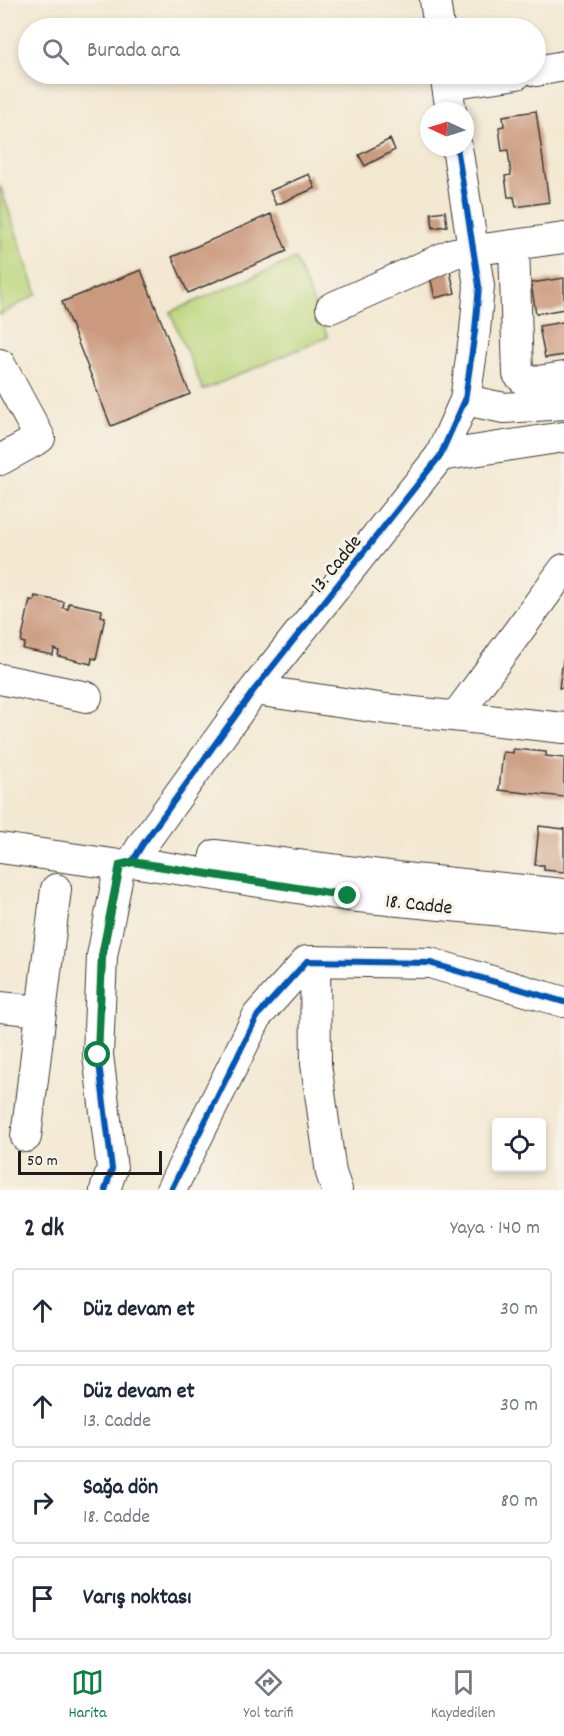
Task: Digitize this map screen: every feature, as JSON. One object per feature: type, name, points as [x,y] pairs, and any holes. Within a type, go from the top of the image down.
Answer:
[{"type":"street","points":[[435,0],[438,18]]},
{"type":"street","points":[[546,69],[564,66]]},
{"type":"street","points":[[448,90],[474,84]]},
{"type":"street","name":"13. Cadde","points":[[105,1190],[112,1169],[98,1055],[102,956],[132,857],[254,690],[440,456],[465,400],[479,286],[458,156]]},
{"type":"street","points":[[331,308],[454,253],[564,238]]},
{"type":"street","points":[[514,245],[518,374],[524,380],[538,381],[564,376]]},
{"type":"street","points":[[0,364],[40,438],[0,460]]},
{"type":"street","points":[[465,400],[504,408],[564,404]]},
{"type":"street","points":[[440,456],[564,437]]},
{"type":"street","points":[[456,716],[564,569]]},
{"type":"street","points":[[0,679],[87,697]]},
{"type":"street","points":[[254,690],[386,709],[564,728]]},
{"type":"street","name":"18. Cadde","points":[[0,848],[132,857],[348,896],[564,917]]},
{"type":"street","name":"18. Cadde","points":[[132,857],[165,849],[413,879],[564,894]]},
{"type":"street","points":[[26,1137],[56,889]]},
{"type":"street","points":[[171,1190],[258,1015],[307,961],[430,963],[564,1002]]},
{"type":"street","points":[[315,961],[316,1064],[331,1173],[337,1190]]},
{"type":"street","points":[[0,1007],[41,1011]]},
{"type":"green space","points":[[0,185],[37,294],[0,315]]},
{"type":"green space","points":[[295,259],[328,337],[203,390],[170,312]]},
{"type":"building","points":[[536,111],[549,202],[516,207],[514,197],[508,197],[505,176],[511,175],[508,150],[502,151],[499,127],[504,126],[503,116]]},
{"type":"building","points":[[390,139],[395,150],[365,166],[359,155]]},
{"type":"building","points":[[309,174],[315,188],[276,205],[270,191]]},
{"type":"building","points":[[445,211],[447,226],[433,228],[431,213]]},
{"type":"building","points":[[271,214],[287,251],[188,293],[172,257]]},
{"type":"building","points":[[449,267],[455,293],[435,298],[429,272]]},
{"type":"building","points":[[141,270],[190,394],[111,426],[62,302]]},
{"type":"building","points":[[564,278],[564,309],[536,314],[531,283]]},
{"type":"building","points":[[564,322],[564,355],[545,358],[539,326]]},
{"type":"building","points":[[35,596],[64,602],[63,608],[68,609],[69,603],[102,610],[101,616],[105,617],[96,659],[92,658],[91,664],[58,656],[59,651],[54,649],[53,655],[23,649],[25,643],[21,642],[30,600],[34,601]]},
{"type":"building","points":[[563,660],[564,688],[559,688]]},
{"type":"building","points":[[513,749],[546,752],[546,756],[564,758],[564,797],[499,790],[503,752],[513,753]]},
{"type":"building","points":[[539,826],[564,829],[564,872],[544,870],[544,865],[535,865]]},
{"type":"cycle path","points":[[105,1190],[112,1169],[98,1055],[102,956],[120,865],[132,862],[254,690],[440,456],[465,400],[479,286],[458,156]]},
{"type":"cycle path","points":[[171,1190],[258,1015],[307,961],[430,963],[564,1002]]},
{"type":"route","points":[[98,1055],[102,956],[120,865],[132,862],[348,896]]}]
